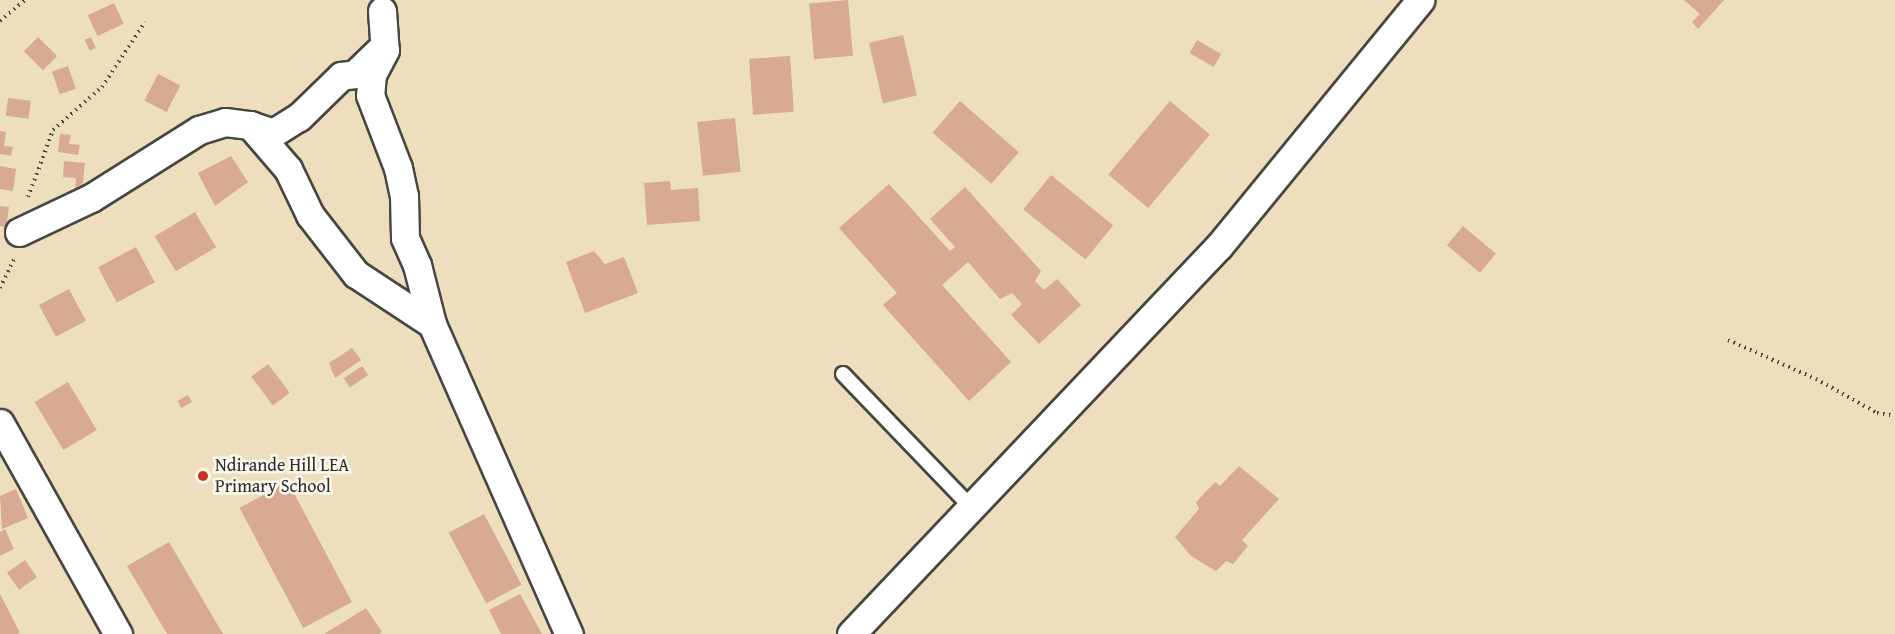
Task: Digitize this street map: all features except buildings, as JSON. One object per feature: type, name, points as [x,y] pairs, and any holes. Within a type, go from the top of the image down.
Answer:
[{"type":"street","points":[[851,634],[1219,246],[1420,0]]},
{"type":"street","points":[[382,11],[384,46],[372,74],[370,95],[398,168],[404,196],[405,238],[417,265],[432,324],[569,634]]},
{"type":"street","points":[[19,232],[91,198],[199,130],[225,122],[250,124],[273,133],[299,117],[341,76],[356,74],[384,46]]},
{"type":"street","points":[[250,124],[288,169],[310,215],[356,274],[432,324]]},
{"type":"street","points":[[0,423],[118,634]]},
{"type":"lane","points":[[843,374],[970,506]]},
{"type":"path","points":[[0,21],[25,0]]},
{"type":"path","points":[[0,288],[11,272],[19,232],[41,157],[53,130],[102,87],[145,22]]},
{"type":"path","points":[[1728,340],[1816,379],[1876,413],[1895,416]]},
{"type":"place","name":"Ndirande Hill LEA Primary School","points":[[203,476]]}]
